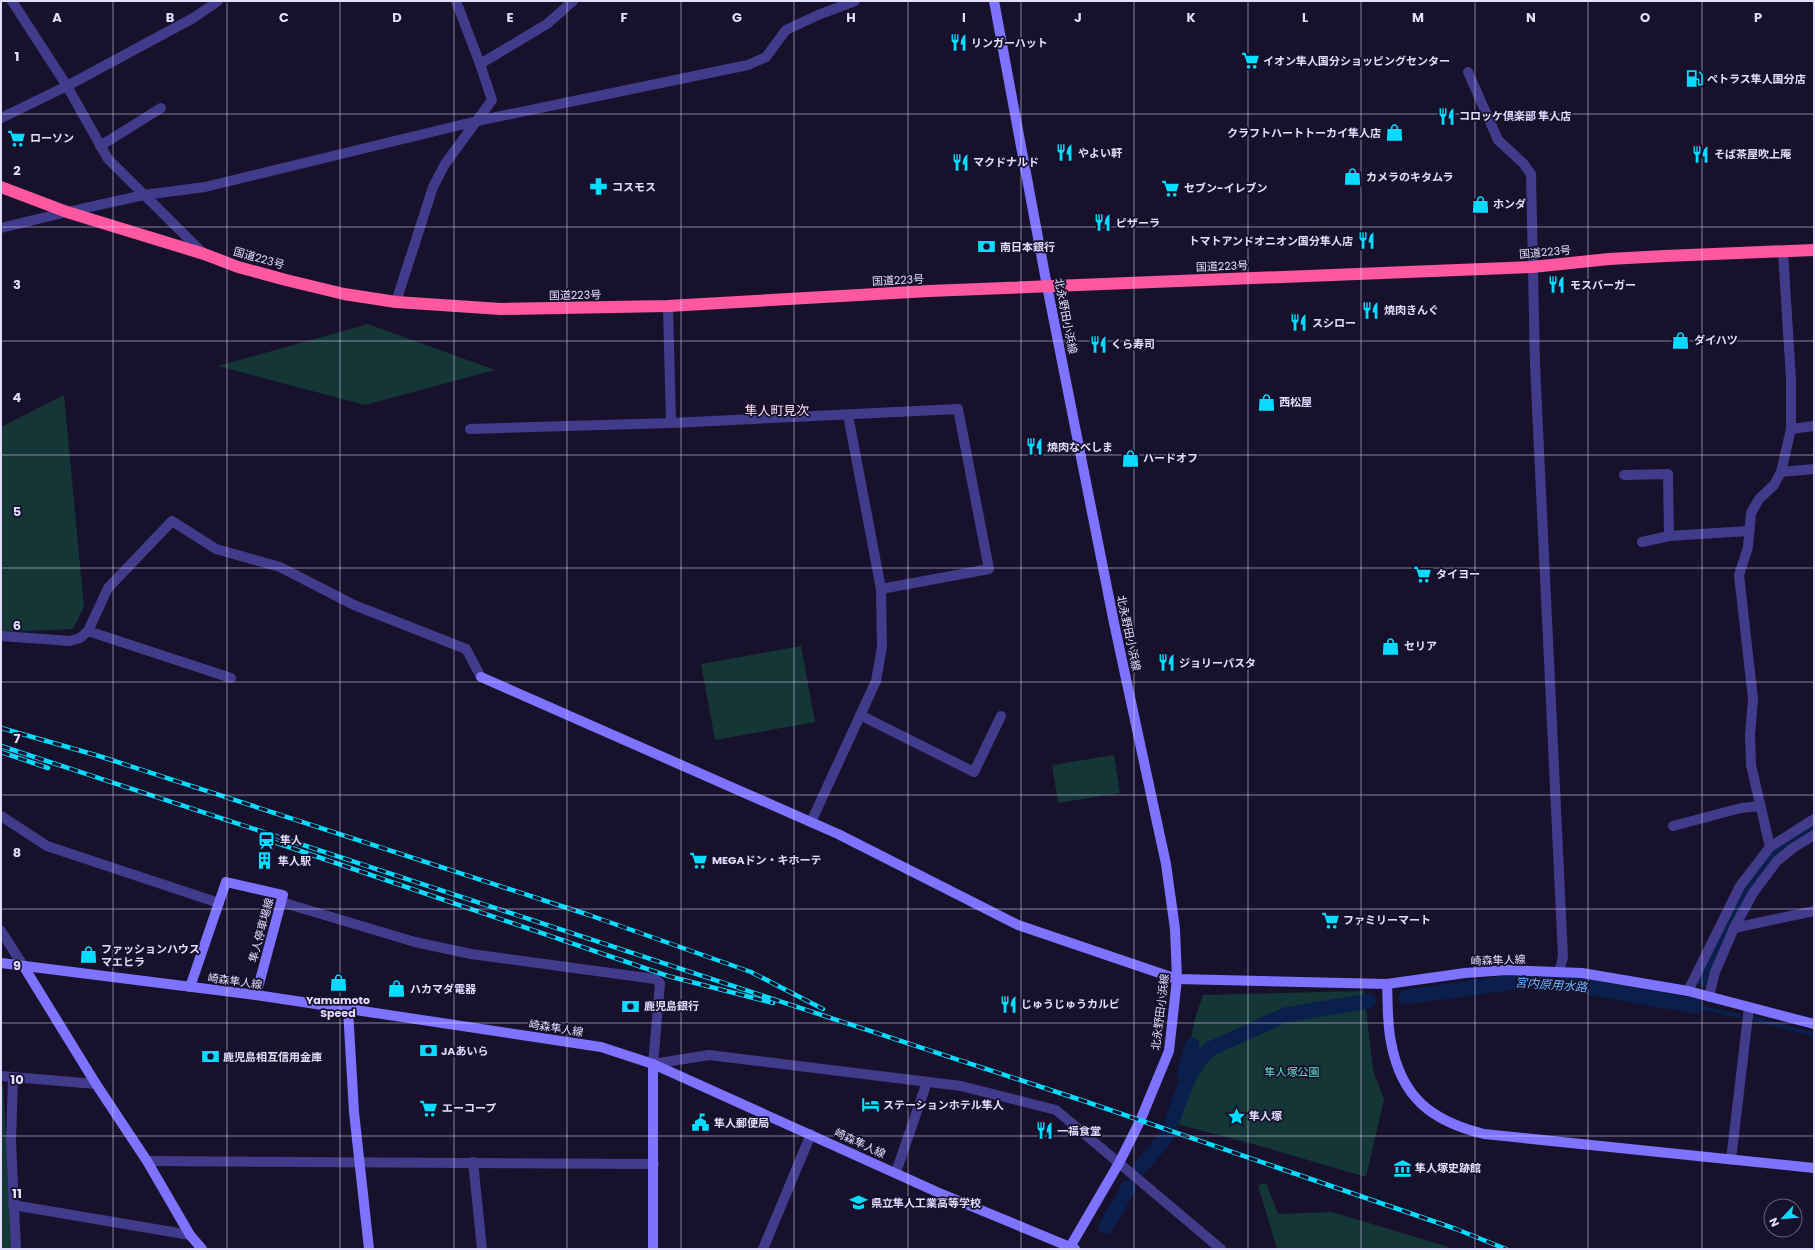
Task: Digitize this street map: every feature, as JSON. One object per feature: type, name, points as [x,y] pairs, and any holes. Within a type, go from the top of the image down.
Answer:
[{"type":"highway","name":"国道223号","points":[[1,187],[66,212],[204,254],[238,268],[344,294],[396,302],[501,309],[668,306],[1048,286],[1532,267],[1644,257],[1814,250]]},
{"type":"main road","name":"北永野田小浜線","points":[[994,1],[1112,615],[1166,864],[1175,929],[1177,979],[1169,1050],[1140,1121],[1071,1248]]},
{"type":"main road","name":"崎森隼人線","points":[[481,677],[863,846],[1018,925],[1177,979],[1387,984],[1465,973],[1507,970],[1582,973],[1688,991],[1814,1024]]},
{"type":"main road","name":"隼人停車場線","points":[[190,987],[226,882],[283,895],[256,995]]},
{"type":"main road","name":"崎森隼人線","points":[[1,963],[256,995],[601,1047],[653,1064],[896,1172],[937,1192],[1071,1248]]},
{"type":"main road","points":[[24,967],[96,1084],[147,1161],[190,1235],[202,1249]]},
{"type":"main road","points":[[1387,984],[1391,1041],[1400,1075],[1412,1095],[1434,1115],[1462,1128],[1484,1134],[1814,1168]]},
{"type":"main road","points":[[348,1010],[354,1112],[369,1249]]},
{"type":"main road","points":[[652,1249],[654,1164],[653,1064]]},
{"type":"street","points":[[12,1],[67,86],[108,159],[204,254]]},
{"type":"street","points":[[1,118],[67,86],[196,17],[218,1]]},
{"type":"street","points":[[396,302],[433,187],[445,164],[492,100],[456,1]]},
{"type":"street","points":[[480,64],[547,24],[573,1]]},
{"type":"street","points":[[1,228],[144,195],[202,188],[477,121],[748,65],[766,57],[786,30],[818,15],[855,1]]},
{"type":"street","points":[[1468,72],[1498,140],[1523,162],[1531,174],[1535,364],[1563,957],[1559,972]]},
{"type":"street","points":[[100,146],[161,108]]},
{"type":"street","points":[[1770,847],[1749,753],[1753,699],[1739,575],[1748,547],[1748,531],[1751,513],[1759,499],[1774,485],[1781,472],[1791,429],[1791,379],[1783,252]]},
{"type":"street","points":[[668,306],[672,423]]},
{"type":"street","points":[[470,429],[672,423],[958,409],[989,569],[881,590]]},
{"type":"street","points":[[811,822],[876,681],[882,647],[881,590],[848,415]]},
{"type":"street","points":[[1791,429],[1814,426]]},
{"type":"street","points":[[1781,472],[1814,470]]},
{"type":"street","points":[[1624,475],[1668,474],[1669,536]]},
{"type":"street","points":[[1,636],[70,641],[80,638],[88,631],[108,588],[172,521],[216,549],[280,567],[354,605],[466,649],[481,677]]},
{"type":"street","points":[[1642,542],[1669,536],[1748,531]]},
{"type":"street","points":[[88,631],[231,678]]},
{"type":"street","points":[[860,715],[974,772],[1001,716]]},
{"type":"street","points":[[1673,826],[1741,808],[1760,806]]},
{"type":"street","points":[[1,816],[47,846],[219,903]]},
{"type":"street","points":[[1688,991],[1740,886],[1770,847],[1814,819]]},
{"type":"street","points":[[1709,997],[1715,972],[1734,928],[1753,893],[1777,861],[1793,848],[1814,835]]},
{"type":"street","points":[[281,902],[415,942],[471,954],[655,979],[660,983],[653,1064],[709,1055],[961,1086],[1056,1110],[1221,1249]]},
{"type":"street","points":[[1734,928],[1814,911]]},
{"type":"street","points":[[1,931],[24,967]]},
{"type":"street","points":[[1731,1160],[1748,1007]]},
{"type":"street","points":[[1,1076],[96,1084]]},
{"type":"street","points":[[13,1078],[11,1141],[16,1249]]},
{"type":"street","points":[[896,1172],[927,1082]]},
{"type":"street","points":[[763,1249],[811,1134]]},
{"type":"street","points":[[147,1161],[654,1164]]},
{"type":"street","points":[[473,1162],[482,1249]]},
{"type":"street","points":[[13,1205],[190,1235]]},
{"type":"green space","points":[[368,324],[495,370],[365,405],[218,366]]},
{"type":"green space","points":[[64,395],[84,607],[73,629],[1,632],[1,427]]},
{"type":"green space","points":[[801,646],[815,722],[715,740],[701,664]]},
{"type":"green space","points":[[1114,755],[1120,793],[1058,803],[1052,765]]},
{"type":"green space","name":"隼人塚公園","points":[[1364,991],[1373,1070],[1384,1100],[1366,1177],[1253,1144],[1169,1122],[1186,1064],[1194,1022],[1203,995]]},
{"type":"green space","points":[[1,1084],[3,1084],[12,1249],[1,1249]]},
{"type":"green space","points":[[1266,1183],[1278,1214],[1332,1212],[1449,1247],[1450,1249],[1277,1249],[1258,1185]]},
{"type":"waterway","name":"宮内原用水路","points":[[1703,979],[1725,928],[1742,898],[1773,854],[1814,827]]},
{"type":"waterway","name":"宮内原用水路","points":[[1406,997],[1522,981],[1570,984],[1695,1006]]},
{"type":"waterway","name":"宮内原用水路","points":[[1172,1121],[1187,1082],[1197,1064],[1210,1049],[1285,1015],[1369,1001]]},
{"type":"waterway","points":[[1695,1006],[1739,1016]]},
{"type":"waterway","points":[[1753,1018],[1814,1035]]},
{"type":"waterway","name":"宮内原用水路","points":[[1184,1075],[1192,1045]]},
{"type":"waterway","name":"宮内原用水路","points":[[1139,1169],[1167,1136]]},
{"type":"waterway","name":"宮内原用水路","points":[[1106,1227],[1129,1187]]},
{"type":"railway","points":[[1,728],[99,756],[589,915],[751,972],[823,1009]]},
{"type":"railway","points":[[1,746],[1084,1101],[1456,1229],[1506,1249]]},
{"type":"railway","points":[[1,752],[48,768]]},
{"type":"railway","points":[[274,842],[668,976],[773,1003]]},
{"type":"place","name":"リンガーハット","points":[[958,43]]},
{"type":"place","name":"イオン隼人国分ショッピングセンター","points":[[1250,61]]},
{"type":"place","name":"ペトラス隼人国分店","points":[[1694,79]]},
{"type":"place","name":"コロッケ倶楽部 隼人店","points":[[1446,116]]},
{"type":"place","name":"クラフトハートトーカイ隼人店","points":[[1394,133]]},
{"type":"place","name":"ローソン","points":[[17,138]]},
{"type":"place","name":"やよい軒","points":[[1065,153]]},
{"type":"place","name":"そば茶屋吹上庵","points":[[1701,154]]},
{"type":"place","name":"マクドナルド","points":[[960,162]]},
{"type":"place","name":"カメラのキタムラ","points":[[1353,177]]},
{"type":"place","name":"コスモス","points":[[599,187]]},
{"type":"place","name":"セブン-イレブン","points":[[1171,188]]},
{"type":"place","name":"ホンダ","points":[[1480,204]]},
{"type":"place","name":"ピザーラ","points":[[1103,223]]},
{"type":"place","name":"トマトアンドオニオン国分隼人店","points":[[1366,241]]},
{"type":"place","name":"南日本銀行","points":[[987,247]]},
{"type":"place","name":"モスバーガー","points":[[1557,285]]},
{"type":"place","name":"焼肉きんぐ","points":[[1371,310]]},
{"type":"place","name":"スシロー","points":[[1299,323]]},
{"type":"place","name":"ダイハツ","points":[[1681,340]]},
{"type":"place","name":"くら寿司","points":[[1098,344]]},
{"type":"place","name":"西松屋","points":[[1266,402]]},
{"type":"place","name":"焼肉なべしま","points":[[1034,447]]},
{"type":"place","name":"ハードオフ","points":[[1130,458]]},
{"type":"place","name":"タイヨー","points":[[1423,574]]},
{"type":"place","name":"セリア","points":[[1391,646]]},
{"type":"place","name":"ジョリーパスタ","points":[[1166,663]]},
{"type":"place","name":"隼人","points":[[267,840]]},
{"type":"place","name":"MEGAドン・キホーテ","points":[[699,860]]},
{"type":"place","name":"隼人駅","points":[[265,861]]},
{"type":"place","name":"ファミリーマート","points":[[1330,920]]},
{"type":"place","name":"ファッションハウス マエヒラ","points":[[88,955]]},
{"type":"place","name":"Yamamoto Speed","points":[[338,982]]},
{"type":"place","name":"ハカマダ電器","points":[[397,989]]},
{"type":"place","name":"じゅうじゅうカルビ","points":[[1008,1004]]},
{"type":"place","name":"鹿児島銀行","points":[[631,1006]]},
{"type":"place","name":"JAあいら","points":[[428,1051]]},
{"type":"place","name":"鹿児島相互信用金庫","points":[[210,1057]]},
{"type":"place","name":"ステーションホテル隼人","points":[[870,1105]]},
{"type":"place","name":"エーコープ","points":[[429,1108]]},
{"type":"place","name":"隼人塚","points":[[1236,1116]]},
{"type":"place","name":"隼人郵便局","points":[[701,1123]]},
{"type":"place","name":"一福食堂","points":[[1044,1131]]},
{"type":"place","name":"隼人塚史跡館","points":[[1402,1168]]},
{"type":"place","name":"県立隼人工業高等学校","points":[[858,1203]]},
{"type":"district","name":"隼人町見次","points":[[777,410]]}]
